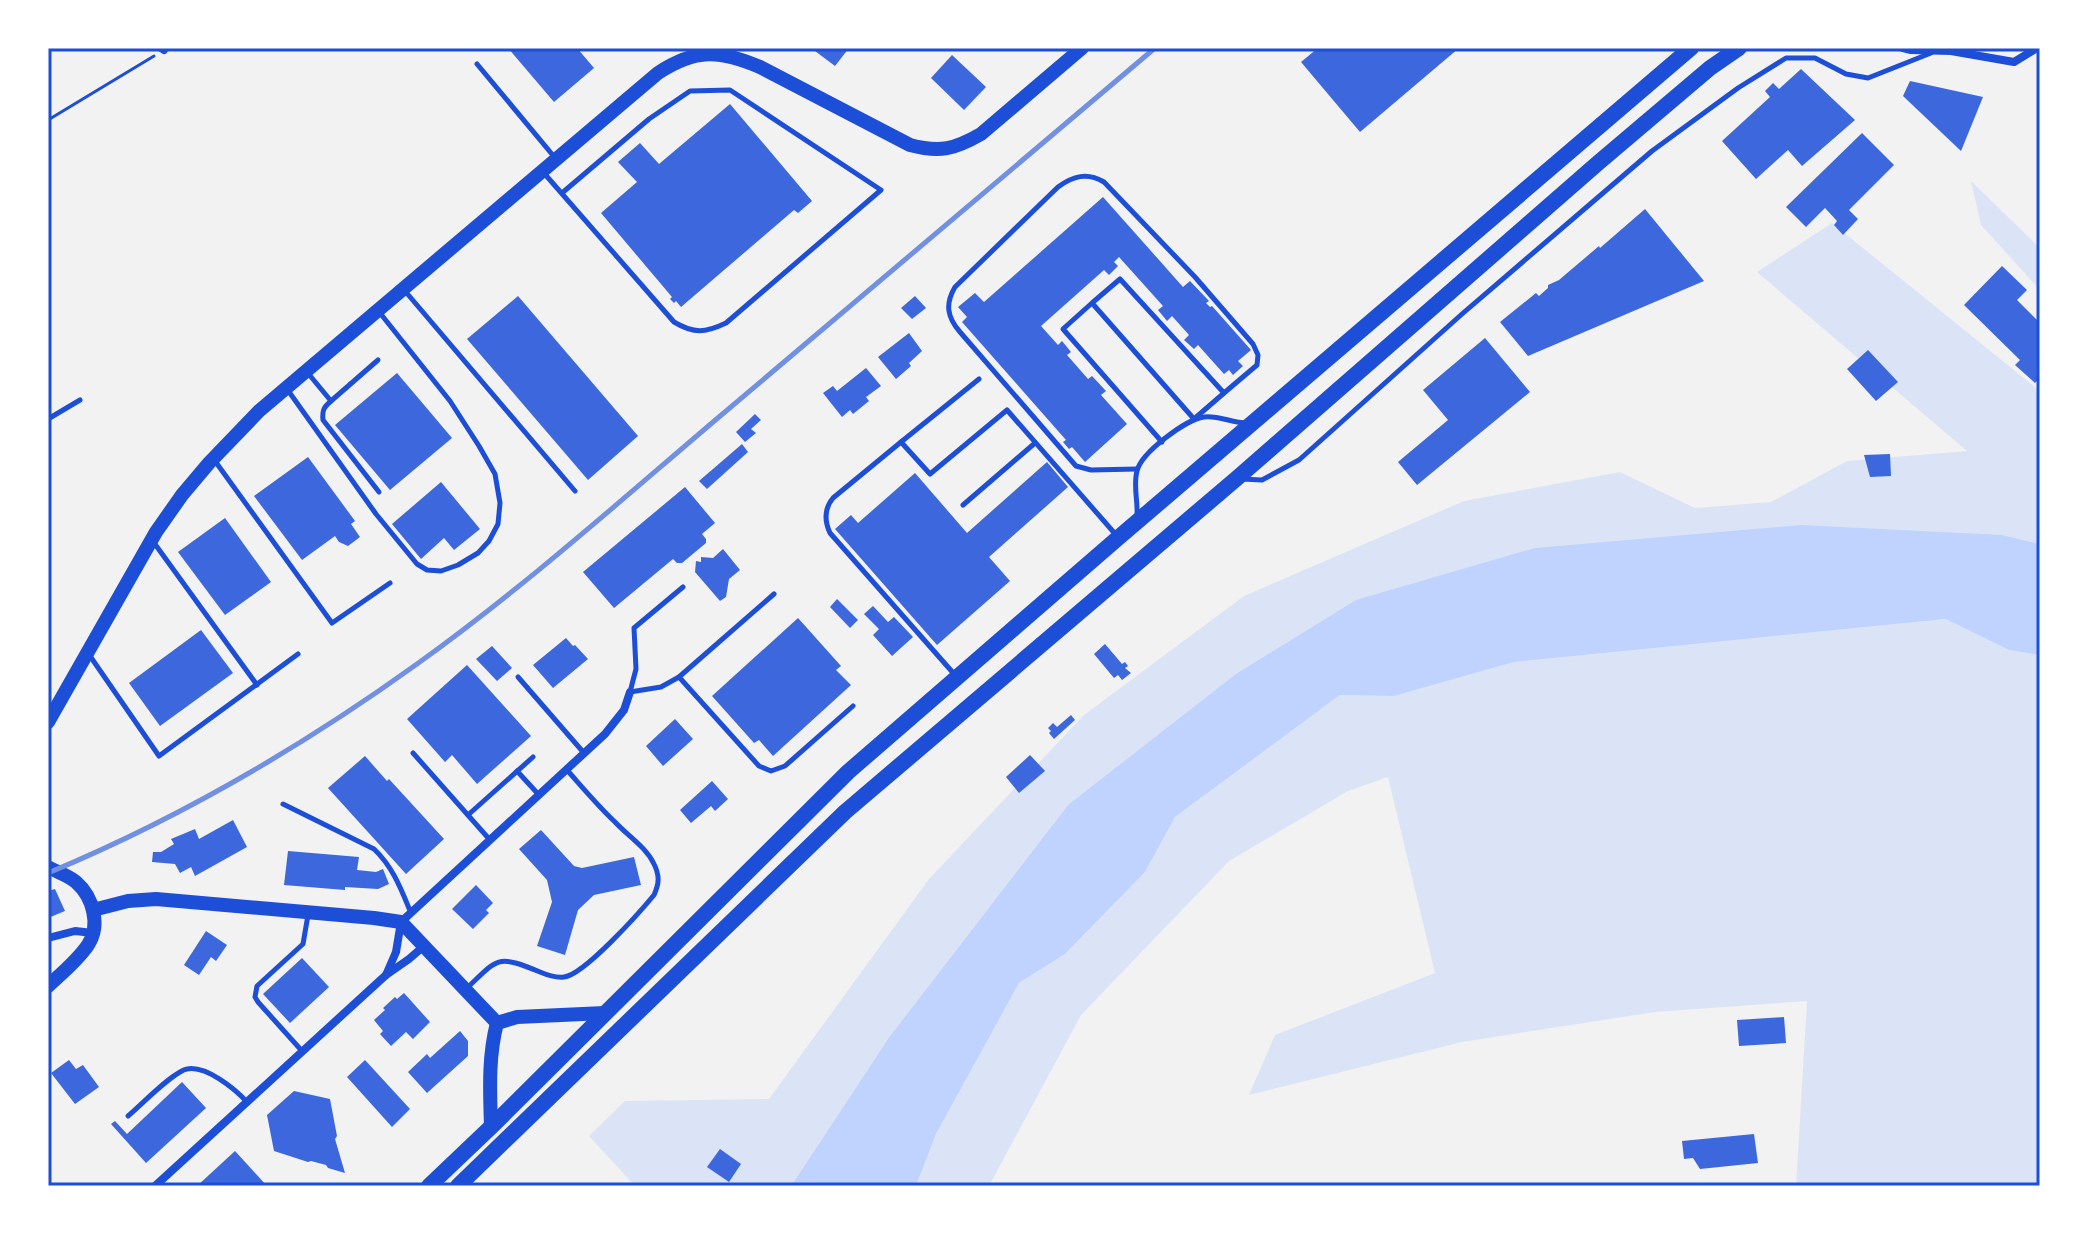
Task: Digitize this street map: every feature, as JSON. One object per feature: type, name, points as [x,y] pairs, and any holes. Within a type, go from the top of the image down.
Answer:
[{"type":"main road","points":[[48,722],[152,539],[182,495],[213,459],[259,411],[670,65],[722,51],[760,67],[910,145],[928,150],[964,144],[981,134],[1082,48]]},
{"type":"main road","points":[[429,1186],[848,772],[1691,48]]},
{"type":"main road","points":[[458,1186],[845,812],[1236,479],[1598,163],[1710,68],[1739,48]]},
{"type":"main road","points":[[48,867],[76,882],[87,895],[95,919],[88,945],[48,986]]},
{"type":"main road","points":[[93,910],[128,901],[156,899],[374,918],[406,918],[424,946],[497,1023]]},
{"type":"main road","points":[[497,1023],[517,1017],[605,1013]]},
{"type":"main road","points":[[491,1127],[490,1074],[497,1023]]},
{"type":"street","points":[[1903,48],[1952,50],[2014,62],[2037,48]]},
{"type":"street","points":[[386,975],[406,918],[584,754],[619,718],[630,692]]},
{"type":"street","points":[[48,938],[75,931],[93,933]]},
{"type":"street","points":[[155,1186],[386,975],[424,946]]},
{"type":"lane","points":[[1236,479],[1262,480],[1299,460],[1462,314],[1652,151],[1738,88],[1786,58],[1815,58],[1846,74],[1868,78],[1932,50]]},
{"type":"lane","points":[[477,64],[556,159]]},
{"type":"lane","points":[[543,171],[562,193],[674,322],[686,329],[699,331],[726,323],[881,190],[730,90],[690,91],[649,119],[562,193]]},
{"type":"lane","points":[[1137,469],[1091,470],[1076,466],[960,332],[949,315],[949,297],[955,287],[1058,187],[1081,175],[1094,176],[1104,182],[1195,277],[1253,344],[1258,355],[1257,365],[1144,458],[1137,469],[1137,522]]},
{"type":"lane","points":[[1162,442],[1063,329],[1120,279],[1224,393]]},
{"type":"lane","points":[[403,289],[575,491]]},
{"type":"lane","points":[[1092,303],[1194,419]]},
{"type":"lane","points":[[286,388],[376,514],[417,564],[427,570],[441,571],[478,553],[498,524],[500,503],[495,474],[450,401],[377,311]]},
{"type":"lane","points":[[378,360],[324,406],[322,413],[323,420],[379,492]]},
{"type":"lane","points":[[306,371],[331,401]]},
{"type":"lane","points":[[957,677],[830,533],[826,522],[833,498],[979,379]]},
{"type":"lane","points":[[48,419],[80,400]]},
{"type":"lane","points":[[901,442],[930,474],[1007,410],[1118,538]]},
{"type":"lane","points":[[1194,419],[1215,417],[1252,423]]},
{"type":"lane","points":[[963,505],[1036,443]]},
{"type":"lane","points":[[213,459],[332,623],[390,583]]},
{"type":"lane","points":[[152,539],[257,685]]},
{"type":"lane","points":[[683,587],[634,628],[636,669],[630,692],[661,687],[679,677],[774,594]]},
{"type":"lane","points":[[87,652],[159,756],[298,654]]},
{"type":"lane","points":[[518,677],[584,754]]},
{"type":"lane","points":[[679,677],[759,766],[771,771],[785,766],[853,706]]},
{"type":"lane","points":[[413,753],[490,840]]},
{"type":"lane","points":[[468,815],[533,757]]},
{"type":"lane","points":[[465,990],[499,961],[517,963],[550,976],[562,978],[570,975],[591,960],[654,895],[659,883],[652,860],[567,770]]},
{"type":"lane","points":[[517,771],[539,795]]},
{"type":"lane","points":[[283,804],[374,849],[394,872],[406,918]]},
{"type":"lane","points":[[302,1051],[255,997],[257,986],[303,944],[308,912]]},
{"type":"lane","points":[[128,1116],[177,1073],[189,1068],[215,1077],[247,1102]]},
{"type":"path","points":[[48,120],[163,49]]},
{"type":"shaded area","points":[[1971,181],[2040,248],[2040,290],[1981,225]]},
{"type":"shaded area","points":[[1832,223],[2040,391],[2040,544],[2002,535],[1535,548],[1068,805],[890,1036],[791,1186],[635,1186],[589,1136],[625,1101],[769,1099],[929,879],[1084,715],[1244,596],[1464,501],[1620,472],[1695,508],[1771,502],[1847,461],[1967,451],[1757,272]]},
{"type":"shaded area","points":[[1947,619],[2009,650],[2040,655],[2040,1186],[1796,1186],[1807,1001],[1655,1012],[1462,1042],[1249,1095],[1275,1035],[1435,973],[1388,777],[1348,791],[1229,861],[1081,1015],[989,1186],[916,1186],[936,1134],[1019,983],[1065,954],[1145,872],[1175,817],[1340,695],[1394,696],[1514,662]]},
{"type":"water","points":[[1801,525],[2002,535],[2040,544],[2040,655],[2009,650],[1946,619],[1514,662],[1394,696],[1340,695],[1175,817],[1145,872],[1065,954],[1019,983],[936,1134],[916,1186],[791,1186],[890,1036],[1068,805],[1236,674],[1356,600],[1535,548]]},
{"type":"building","points":[[508,48],[577,48],[594,68],[554,102]]},
{"type":"building","points":[[811,48],[849,48],[835,66]]},
{"type":"building","points":[[1318,48],[1459,48],[1360,132],[1301,62]]},
{"type":"building","points":[[952,55],[986,87],[964,110],[931,78]]},
{"type":"building","points":[[1801,69],[1855,120],[1802,166],[1788,150],[1756,179],[1722,141],[1770,97],[1765,91],[1773,83],[1779,89]]},
{"type":"building","points":[[1910,81],[1983,97],[1961,151],[1903,96]]},
{"type":"building","points":[[730,104],[812,201],[798,213],[794,210],[681,307],[670,299],[672,297],[601,213],[637,182],[618,162],[640,143],[659,164]]},
{"type":"building","points":[[1862,133],[1894,165],[1849,210],[1858,219],[1843,235],[1834,225],[1837,221],[1825,208],[1806,227],[1786,207]]},
{"type":"building","points":[[1103,197],[1183,287],[1190,281],[1209,301],[1206,303],[1251,350],[1238,361],[1243,366],[1233,375],[1229,370],[1224,374],[1198,345],[1194,349],[1184,340],[1189,335],[1172,316],[1167,321],[1158,310],[1163,306],[1119,257],[1114,262],[1118,266],[1109,275],[1104,270],[1041,326],[1058,345],[1062,341],[1071,352],[1067,355],[1088,379],[1092,376],[1106,391],[1101,395],[1127,424],[1085,462],[1072,447],[1069,449],[1063,442],[1066,440],[962,322],[967,317],[958,307],[975,293],[984,302]]},
{"type":"building","points":[[1645,209],[1704,281],[1528,356],[1500,322],[1536,293],[1539,296],[1548,285],[1600,248]]},
{"type":"building","points":[[2002,266],[2027,290],[2017,300],[2040,323],[2040,378],[2035,383],[2015,365],[2020,360],[1964,305]]},
{"type":"building","points":[[518,296],[638,436],[588,480],[467,339]]},
{"type":"building","points":[[915,296],[926,308],[912,319],[901,308]]},
{"type":"building","points":[[909,333],[922,351],[896,379],[878,357]]},
{"type":"building","points":[[1485,338],[1530,392],[1417,485],[1398,462],[1448,420],[1423,390]]},
{"type":"building","points":[[1868,350],[1898,382],[1876,401],[1847,369]]},
{"type":"building","points":[[866,368],[881,386],[866,397],[869,401],[853,414],[850,410],[842,417],[823,393],[833,386],[837,391]]},
{"type":"building","points":[[397,373],[452,438],[390,490],[335,425]]},
{"type":"building","points":[[755,414],[761,420],[751,429],[756,433],[745,442],[736,432]]},
{"type":"building","points":[[742,444],[748,452],[707,489],[699,481]]},
{"type":"building","points":[[1890,454],[1891,476],[1870,477],[1864,455]]},
{"type":"building","points":[[308,457],[355,521],[351,524],[360,537],[348,546],[335,536],[302,560],[254,496]]},
{"type":"building","points":[[1047,462],[1068,487],[989,557],[1010,581],[937,645],[835,529],[851,515],[858,523],[915,473],[967,533]]},
{"type":"building","points":[[441,482],[480,529],[454,550],[444,538],[421,559],[392,524]]},
{"type":"building","points":[[685,487],[715,523],[702,534],[706,543],[682,563],[673,559],[614,608],[583,572]]},
{"type":"building","points":[[225,518],[271,582],[225,615],[178,552]]},
{"type":"building","points":[[723,549],[740,570],[729,579],[726,597],[720,601],[695,572],[696,561],[701,562],[701,557],[713,558]]},
{"type":"building","points":[[837,599],[858,620],[850,628],[830,607]]},
{"type":"building","points":[[873,606],[888,622],[894,617],[913,637],[892,656],[873,635],[879,629],[864,614]]},
{"type":"building","points":[[798,618],[841,666],[836,670],[851,685],[773,756],[759,740],[754,743],[712,696]]},
{"type":"building","points":[[201,630],[233,673],[160,726],[129,683]]},
{"type":"building","points":[[566,638],[588,659],[553,688],[533,665]]},
{"type":"building","points":[[1105,644],[1122,664],[1125,662],[1128,666],[1125,668],[1131,673],[1122,680],[1118,675],[1114,678],[1094,654]]},
{"type":"building","points":[[492,646],[512,668],[497,681],[476,659]]},
{"type":"building","points":[[467,665],[531,736],[477,784],[452,755],[445,762],[407,719]]},
{"type":"building","points":[[1071,715],[1075,720],[1054,739],[1048,728],[1053,723],[1057,727]]},
{"type":"building","points":[[675,719],[693,739],[663,766],[646,746]]},
{"type":"building","points":[[1030,755],[1045,771],[1019,793],[1006,777]]},
{"type":"building","points":[[365,756],[444,839],[406,874],[328,788]]},
{"type":"building","points":[[712,781],[728,799],[715,811],[711,806],[691,823],[680,810]]},
{"type":"building","points":[[233,820],[247,847],[195,876],[191,867],[180,873],[175,864],[152,862],[153,852],[161,852],[174,844],[171,839],[195,829],[199,839]]},
{"type":"building","points":[[541,830],[574,866],[582,868],[634,857],[641,885],[594,895],[578,910],[565,955],[537,946],[552,902],[547,880],[519,849]]},
{"type":"building","points":[[288,851],[359,857],[357,870],[376,872],[383,869],[389,884],[378,889],[345,887],[345,890],[284,885]]},
{"type":"building","points":[[476,885],[493,903],[486,910],[489,913],[473,929],[452,909]]},
{"type":"building","points":[[55,889],[65,911],[48,918],[48,891]]},
{"type":"building","points":[[206,931],[227,945],[216,961],[211,957],[199,975],[184,965]]},
{"type":"building","points":[[302,958],[329,987],[290,1023],[263,994]]},
{"type":"building","points":[[404,993],[430,1022],[413,1039],[406,1032],[391,1046],[380,1034],[383,1031],[374,1020],[395,997],[397,999]]},
{"type":"building","points":[[1784,1017],[1786,1043],[1739,1046],[1737,1020]]},
{"type":"building","points":[[460,1031],[468,1041],[468,1056],[427,1093],[408,1072],[427,1054],[430,1058]]},
{"type":"building","points":[[69,1060],[76,1069],[83,1065],[99,1087],[75,1104],[51,1073]]},
{"type":"building","points":[[365,1060],[410,1109],[392,1127],[347,1077]]},
{"type":"building","points":[[182,1082],[206,1108],[146,1163],[111,1124],[115,1121],[127,1134]]},
{"type":"building","points":[[294,1091],[330,1099],[335,1139],[345,1173],[274,1151],[267,1115]]},
{"type":"building","points":[[1754,1134],[1758,1163],[1700,1169],[1693,1158],[1684,1159],[1682,1141]]},
{"type":"building","points":[[720,1149],[741,1164],[729,1182],[707,1167]]},
{"type":"building","points":[[235,1151],[267,1186],[197,1186]]},
{"type":"railway","points":[[48,873],[144,829],[238,779],[330,724],[456,635],[571,544],[1155,48]]}]
